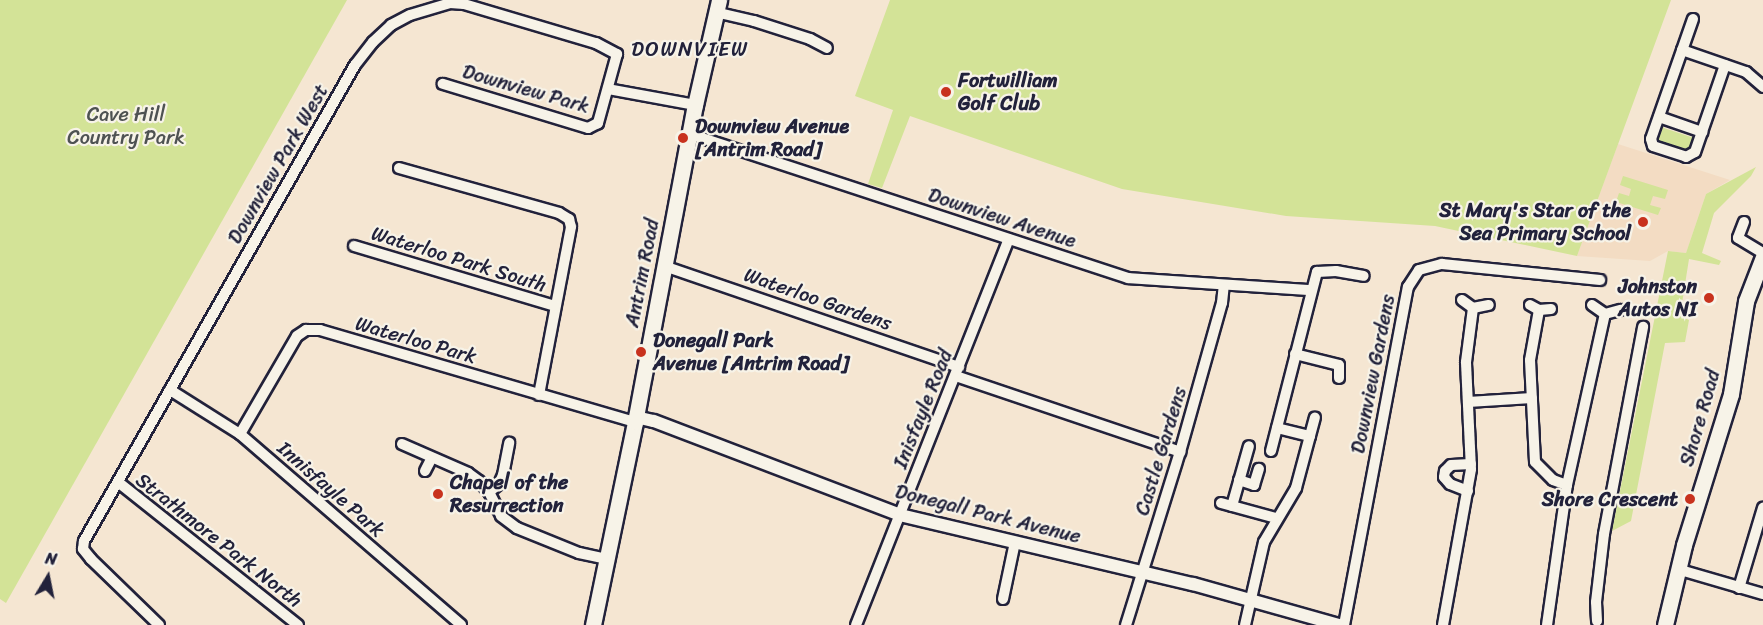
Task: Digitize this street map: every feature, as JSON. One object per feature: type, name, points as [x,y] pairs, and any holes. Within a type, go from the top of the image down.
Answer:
[{"type":"main road","name":"Antrim Road","points":[[593,625],[695,105],[717,6]]},
{"type":"main road","name":"Shore Road","points":[[1665,625],[1677,569],[1731,394],[1741,322],[1762,259]]},
{"type":"street","name":"Downview Park West","points":[[159,625],[91,559],[83,549],[84,541],[355,65],[373,42],[391,26],[439,5],[464,4],[608,47],[617,54],[617,60]]},
{"type":"street","points":[[717,6],[810,39],[827,48]]},
{"type":"street","points":[[1693,19],[1651,143],[1686,157],[1695,153],[1725,65]]},
{"type":"street","points":[[1683,50],[1746,72],[1757,79],[1763,87]]},
{"type":"street","name":"Downview Park","points":[[443,84],[588,128],[598,123],[617,60]]},
{"type":"street","name":"Downview Park","points":[[608,89],[695,105]]},
{"type":"street","points":[[1659,117],[1702,132]]},
{"type":"street","name":"Downview Avenue","points":[[690,134],[1128,278],[1224,285],[1274,285],[1311,290]]},
{"type":"street","points":[[399,168],[560,213],[569,219],[571,227],[539,395]]},
{"type":"street","points":[[1744,222],[1738,238],[1762,259]]},
{"type":"street","name":"Inisfayle Road","points":[[856,625],[1009,239]]},
{"type":"street","name":"Waterloo Park South","points":[[354,246],[555,306]]},
{"type":"street","name":"Downview Gardens","points":[[1344,625],[1408,286],[1419,270],[1442,264],[1600,280]]},
{"type":"street","name":"Waterloo Gardens","points":[[664,266],[1180,452]]},
{"type":"street","points":[[1271,451],[1317,272],[1336,271],[1364,276]]},
{"type":"street","name":"Castle Gardens","points":[[1126,625],[1180,452],[1222,303],[1224,285]]},
{"type":"street","points":[[1462,300],[1473,308],[1490,305]]},
{"type":"street","points":[[1592,305],[1605,314],[1620,310]]},
{"type":"street","points":[[1443,625],[1471,464],[1466,362],[1473,308]]},
{"type":"street","points":[[1551,309],[1534,308],[1530,360],[1535,462],[1553,480],[1567,485]]},
{"type":"street","points":[[1547,625],[1567,485],[1605,314]]},
{"type":"street","points":[[1597,621],[1596,602],[1604,534],[1643,327]]},
{"type":"street","name":"Waterloo Park","points":[[240,434],[297,336],[306,330],[320,330],[539,395],[635,419]]},
{"type":"street","points":[[1295,354],[1339,365],[1339,378]]},
{"type":"street","name":"Innisfayle Park","points":[[170,390],[240,434],[461,625]]},
{"type":"street","points":[[1468,402],[1532,398]]},
{"type":"street","points":[[1245,625],[1264,542],[1276,518],[1296,488],[1315,417]]},
{"type":"street","name":"Donegall Park Avenue","points":[[635,419],[654,421],[900,515],[1142,572],[1339,625]]},
{"type":"street","points":[[1277,428],[1310,436]]},
{"type":"street","points":[[489,492],[499,484],[503,475],[502,455],[509,443]]},
{"type":"street","points":[[402,444],[431,459],[468,473],[489,492],[501,516],[517,528],[579,553],[607,559]]},
{"type":"street","points":[[1249,446],[1239,480],[1227,505],[1276,518]]},
{"type":"street","points":[[424,471],[431,459]]},
{"type":"street","points":[[1468,491],[1450,484],[1444,477],[1444,471],[1451,465],[1471,464]]},
{"type":"street","points":[[1239,480],[1254,485],[1259,469]]},
{"type":"street","name":"Strathmore Park North","points":[[118,482],[298,625]]},
{"type":"street","points":[[1739,588],[1763,508]]},
{"type":"street","points":[[1003,599],[1015,542]]},
{"type":"street","points":[[1677,569],[1763,594]]},
{"type":"shaded area","name":"St Mary's Star of the Sea Primary School","points":[[1618,144],[1730,180],[1706,194],[1686,253],[1668,251],[1650,261],[1577,256]]},
{"type":"green space","name":"Cave Hill Country Park","points":[[0,0],[347,0],[6,603],[0,599]]},
{"type":"green space","name":"Fortwilliam Golf Club","points":[[890,0],[1671,0],[1577,256],[1435,226],[1286,216],[1122,189],[910,116],[882,188],[868,184],[893,110],[855,96]]},
{"type":"green space","points":[[1661,122],[1664,128],[1691,137],[1697,134],[1690,150],[1684,152],[1679,147],[1659,143],[1656,138]]},
{"type":"green space","points":[[1756,167],[1751,176],[1714,213],[1702,253],[1721,261],[1719,265],[1689,259],[1680,316],[1689,320],[1685,342],[1665,343],[1631,521],[1612,531],[1668,251],[1686,253],[1706,194]]},
{"type":"green space","points":[[1623,176],[1668,190],[1665,199],[1653,196],[1650,205],[1661,208],[1658,215],[1616,202],[1619,193],[1629,196],[1631,189],[1620,185]]},
{"type":"place","name":"Fortwilliam Golf Club","points":[[946,92]]},
{"type":"place","name":"Downview Avenue [Antrim Road]","points":[[683,138]]},
{"type":"place","name":"St Mary's Star of the Sea Primary School","points":[[1643,222]]},
{"type":"place","name":"Johnston Autos NI","points":[[1709,298]]},
{"type":"place","name":"Donegall Park Avenue [Antrim Road]","points":[[641,352]]},
{"type":"place","name":"Chapel of the Resurrection","points":[[438,494]]},
{"type":"place","name":"Shore Crescent","points":[[1690,499]]},
{"type":"district","name":"DOWNVIEW","points":[[690,49]]}]
